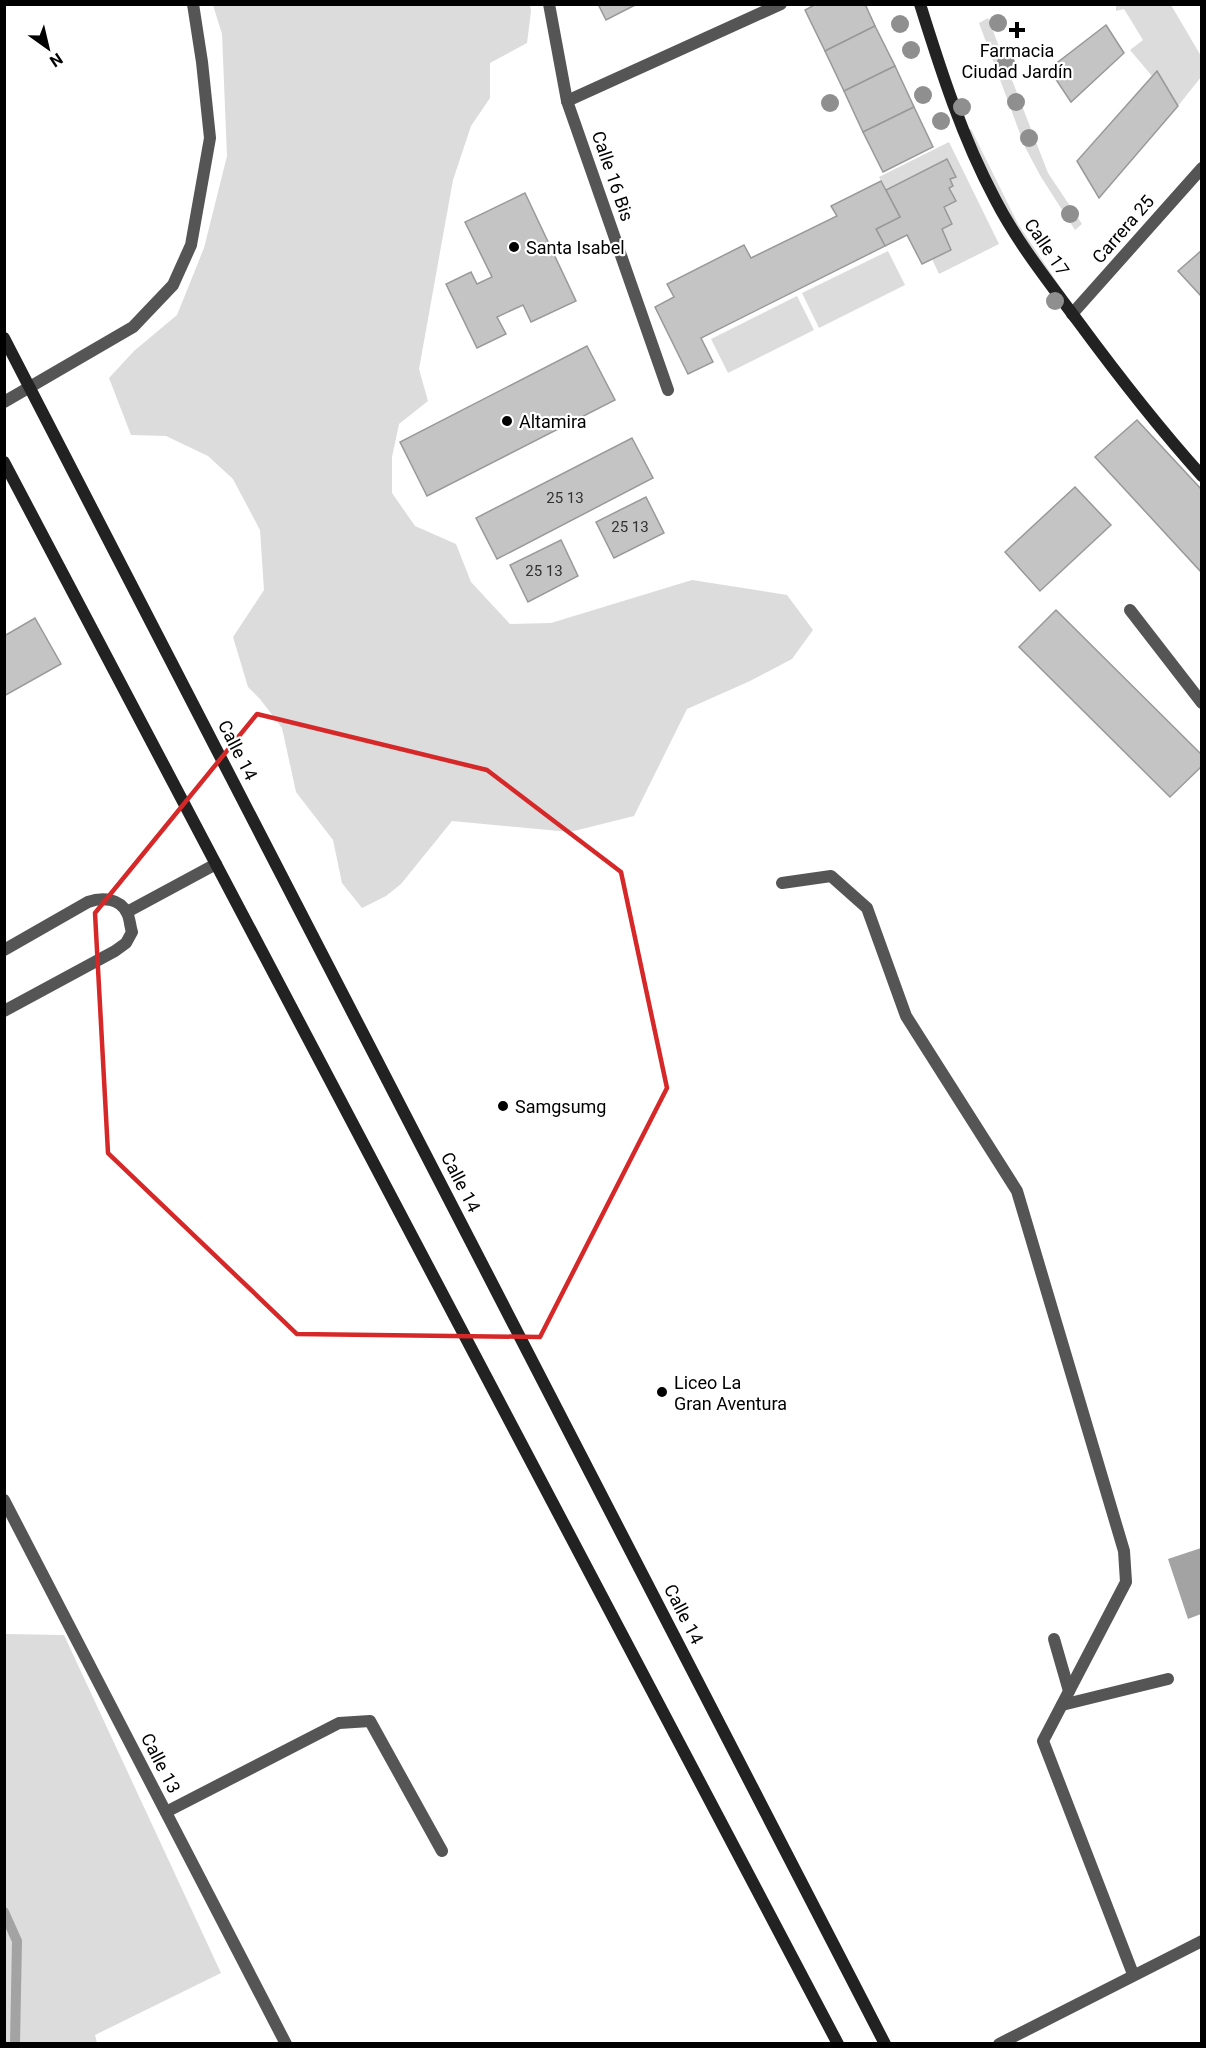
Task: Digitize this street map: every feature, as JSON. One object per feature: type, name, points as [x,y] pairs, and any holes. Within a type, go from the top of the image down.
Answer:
[{"type":"main road","name":"Calle 17","points":[[920,4],[948,93],[995,200],[1023,247],[1134,397],[1202,476]]},
{"type":"main road","name":"Calle 14","points":[[4,338],[885,2043]]},
{"type":"main road","points":[[4,462],[838,2043]]},
{"type":"street","points":[[4,402],[133,327],[172,285],[191,245],[210,138],[193,4]]},
{"type":"street","name":"Calle 16 Bis","points":[[549,4],[567,101],[668,390]]},
{"type":"street","points":[[567,101],[757,10],[781,4]]},
{"type":"street","name":"Carrera 25","points":[[1072,314],[1202,168]]},
{"type":"street","points":[[1130,610],[1202,703]]},
{"type":"street","points":[[127,912],[216,864]]},
{"type":"street","points":[[782,883],[831,876],[867,908],[906,1016],[1017,1191],[1124,1551],[1126,1582],[1043,1741],[1133,1974]]},
{"type":"street","points":[[4,950],[101,898],[116,902],[127,912],[132,932],[126,943],[116,951],[4,1011]]},
{"type":"street","name":"Calle 13","points":[[4,1500],[286,2043]]},
{"type":"street","points":[[1054,1639],[1069,1691]]},
{"type":"street","points":[[1062,1705],[1168,1679]]},
{"type":"street","points":[[166,1812],[339,1723],[370,1721],[442,1851]]},
{"type":"street","points":[[999,2043],[1202,1941]]},
{"type":"highlighted area","points":[[257,714],[487,770],[621,872],[667,1088],[540,1337],[297,1334],[108,1153],[95,913]]},
{"type":"shaded area","points":[[213,5],[530,5],[527,43],[490,63],[490,98],[471,126],[453,180],[419,369],[428,401],[399,424],[392,457],[392,493],[415,526],[456,544],[471,582],[510,624],[551,623],[692,580],[787,595],[813,630],[792,659],[750,681],[687,709],[634,816],[570,832],[452,821],[401,884],[386,896],[362,908],[342,883],[333,840],[296,792],[282,728],[248,687],[233,637],[264,590],[260,530],[233,479],[208,456],[166,436],[131,435],[109,378],[134,351],[177,315],[204,248],[227,156],[222,34]]},
{"type":"shaded area","points":[[1116,5],[1171,5],[1201,56],[1201,77],[1178,106],[1157,71],[1152,76],[1130,50],[1143,40],[1124,9],[1116,11]]},
{"type":"shaded area","points":[[988,18],[1048,173],[1082,224],[1075,230],[1025,147],[979,23]]},
{"type":"shaded area","points":[[971,129],[1018,224],[1077,312],[1070,318],[960,134]]},
{"type":"shaded area","points":[[949,142],[999,244],[939,274],[932,259],[951,250],[942,229],[952,224],[944,207],[949,188],[953,185],[950,179],[956,177],[946,159],[886,190],[879,177]]},
{"type":"shaded area","points":[[888,251],[905,285],[819,328],[802,293]]},
{"type":"shaded area","points":[[797,296],[814,330],[728,373],[711,339]]},
{"type":"shaded area","points":[[1201,1548],[1201,1614],[1188,1619],[1168,1559]]},
{"type":"shaded area","points":[[5,1634],[64,1635],[221,1973],[95,2035],[97,2043],[5,2043]]},
{"type":"building","points":[[598,4],[637,4],[606,20]]},
{"type":"building","points":[[816,4],[865,4],[875,26],[825,51],[805,10]]},
{"type":"building","points":[[1106,25],[1124,53],[1071,102],[1049,69]]},
{"type":"building","points":[[875,26],[895,66],[844,91],[825,51]]},
{"type":"building","points":[[895,66],[914,107],[863,132],[844,91]]},
{"type":"building","points":[[1157,71],[1178,106],[1099,198],[1077,161]]},
{"type":"building","points":[[914,107],[933,147],[883,172],[863,132]]},
{"type":"building","points":[[947,159],[956,177],[950,179],[953,186],[949,188],[956,201],[944,207],[952,224],[942,229],[951,250],[922,264],[907,235],[885,246],[876,229],[900,217],[886,190]]},
{"type":"building","points":[[881,181],[900,217],[876,229],[885,246],[701,338],[713,362],[688,374],[655,307],[674,297],[667,284],[744,245],[751,258],[837,216],[831,206]]},
{"type":"building","name":"Santa Isabel","points":[[525,193],[576,301],[531,322],[523,305],[497,317],[506,334],[477,348],[446,284],[471,272],[477,284],[492,277],[465,222]]},
{"type":"building","points":[[1202,250],[1202,297],[1178,271]]},
{"type":"building","name":"Altamira","points":[[587,346],[615,400],[427,496],[400,442]]},
{"type":"building","points":[[1137,420],[1202,490],[1202,573],[1095,457]]},
{"type":"building","points":[[632,438],[653,478],[497,559],[476,518]]},
{"type":"building","points":[[1075,487],[1111,525],[1040,591],[1005,552]]},
{"type":"building","points":[[646,497],[664,533],[614,558],[596,522]]},
{"type":"building","points":[[561,540],[578,576],[528,602],[510,565]]},
{"type":"building","points":[[1056,610],[1202,755],[1202,766],[1170,797],[1019,647]]},
{"type":"building","points":[[35,618],[61,664],[4,696],[4,632],[6,635]]},
{"type":"waterway","points":[[4,1912],[17,1941],[15,2044]]},
{"type":"place","name":"Farmacia Ciudad Jardín","points":[[1017,30]]},
{"type":"place","name":"Santa Isabel","points":[[514,247]]},
{"type":"place","name":"Altamira","points":[[507,421]]},
{"type":"place","name":"Samgsumg","points":[[503,1106]]},
{"type":"place","name":"Liceo La Gran Aventura","points":[[662,1392]]}]
